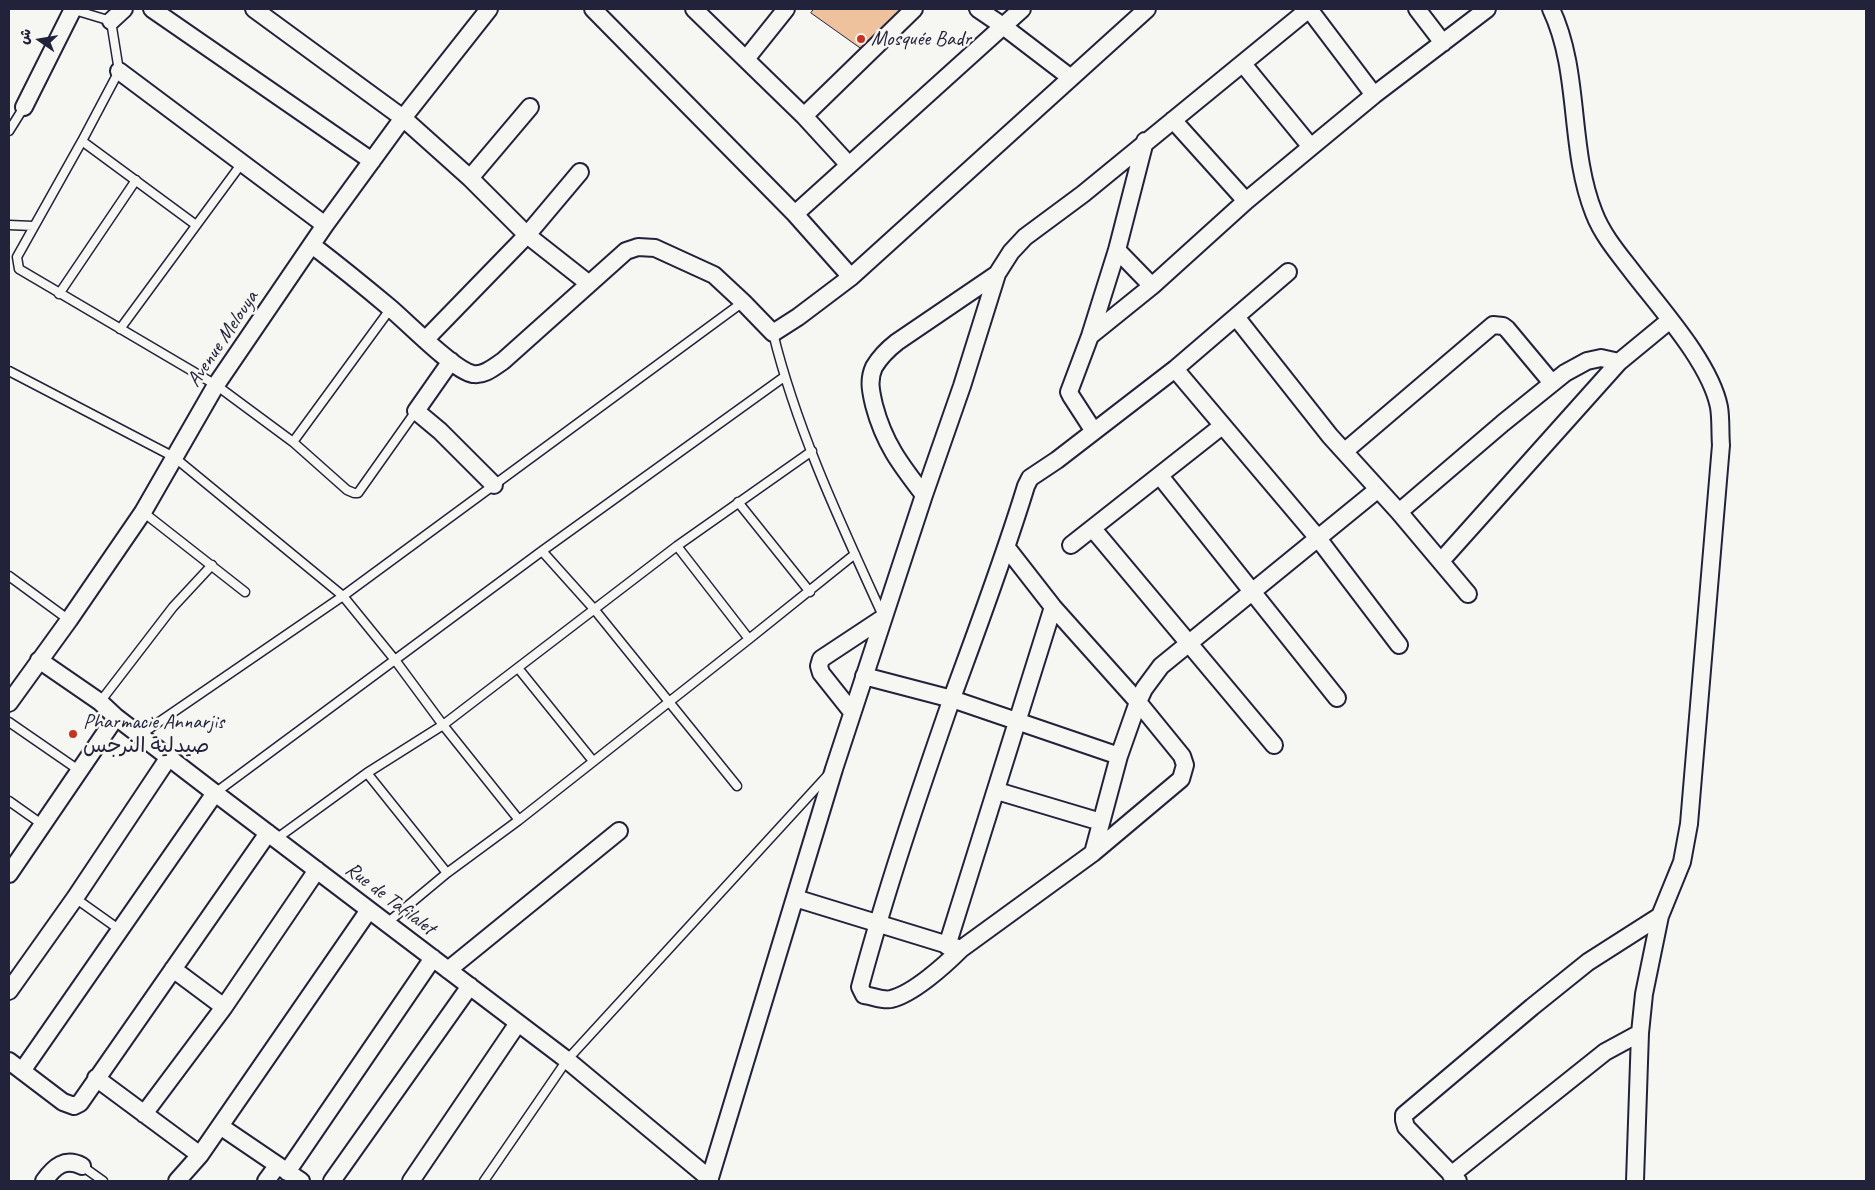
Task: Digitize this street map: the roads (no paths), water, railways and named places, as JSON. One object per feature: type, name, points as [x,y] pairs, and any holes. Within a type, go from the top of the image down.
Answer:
[{"type":"street","points":[[24,107],[72,9]]},
{"type":"street","points":[[111,21],[124,9]]},
{"type":"street","points":[[152,9],[372,161]]},
{"type":"street","points":[[254,9],[403,118],[470,178],[527,235],[588,283]]},
{"type":"street","name":"Avenue Melouya","points":[[9,703],[143,512],[216,385],[325,225],[403,118],[488,9]]},
{"type":"street","points":[[746,59],[786,9]]},
{"type":"street","points":[[804,116],[914,9]]},
{"type":"street","points":[[978,9],[1071,78]]},
{"type":"street","points":[[795,214],[1022,9]]},
{"type":"street","points":[[312,245],[391,308],[425,340],[467,373],[474,374],[489,371],[504,361],[588,283],[626,251],[638,247],[654,248],[714,275],[772,333],[798,317],[850,277],[1148,9]]},
{"type":"street","points":[[709,1180],[852,712],[962,386],[997,274],[1011,252],[1025,237],[1083,194],[1309,9],[1374,95]]},
{"type":"street","points":[[1417,9],[1443,43]]},
{"type":"street","points":[[1090,336],[1152,286],[1246,201],[1374,95],[1487,9]]},
{"type":"street","points":[[1551,9],[1556,19],[1566,54],[1583,176],[1594,213],[1608,240],[1670,320],[1709,379],[1718,407],[1721,445],[1689,824],[1682,862],[1660,916],[1644,994],[1640,1033],[1635,1181]]},
{"type":"street","points":[[697,10],[804,116],[849,165]]},
{"type":"street","points":[[599,11],[795,214],[850,277]]},
{"type":"street","points":[[1243,64],[1311,147]]},
{"type":"street","points":[[119,71],[325,225]]},
{"type":"street","points":[[470,178],[530,107]]},
{"type":"street","points":[[1172,120],[1246,201]]},
{"type":"street","points":[[1093,430],[1069,392],[1090,336],[1117,250],[1145,142]]},
{"type":"street","points":[[425,340],[527,235],[580,172]]},
{"type":"street","points":[[1117,250],[1152,286]]},
{"type":"street","points":[[1053,608],[996,791],[954,948],[942,969],[912,989],[891,1000],[864,995],[860,987],[877,924],[952,699],[1007,548],[1030,478],[1057,460],[1093,430],[1175,369],[1288,272]]},
{"type":"street","points":[[924,495],[895,456],[880,428],[870,387],[874,368],[883,354],[897,342],[997,274]]},
{"type":"street","points":[[1236,317],[1330,436],[1399,512],[1468,594]]},
{"type":"street","points":[[1441,561],[1619,362],[1670,320]]},
{"type":"street","points":[[1345,451],[1492,325],[1503,326],[1508,329],[1552,382]]},
{"type":"street","points":[[1399,512],[1565,373],[1587,361],[1601,358],[1619,362]]},
{"type":"street","points":[[451,361],[416,411],[440,431],[494,485]]},
{"type":"street","points":[[1175,369],[1317,537],[1399,645]]},
{"type":"street","points":[[1071,545],[1222,426]]},
{"type":"street","points":[[1160,476],[1337,698]]},
{"type":"street","points":[[1093,853],[1118,756],[1144,689],[1161,666],[1252,593],[1317,537],[1378,490]]},
{"type":"street","points":[[1093,529],[1274,745]]},
{"type":"street","points":[[954,948],[1093,853],[1181,778],[1185,764],[1182,756],[1138,702],[1053,608],[1007,548]]},
{"type":"street","points":[[852,712],[821,673],[819,666],[821,659],[884,618]]},
{"type":"street","name":"Rue de Tafilalet","points":[[39,660],[100,702],[116,717],[214,793],[567,1060],[709,1180]]},
{"type":"street","points":[[864,676],[952,699],[1118,756]]},
{"type":"street","points":[[9,874],[116,717]]},
{"type":"street","points":[[9,991],[75,898],[169,757]]},
{"type":"street","points":[[996,791],[1101,822]]},
{"type":"street","points":[[214,793],[120,930],[15,1066],[46,1090],[63,1102],[74,1106],[80,1103],[173,968],[272,836]]},
{"type":"street","points":[[448,970],[619,831]]},
{"type":"street","points":[[144,1114],[224,1008],[317,870]]},
{"type":"street","points":[[795,898],[954,948]]},
{"type":"street","points":[[177,1181],[200,1155],[369,910]]},
{"type":"street","points":[[1640,1033],[1605,1052],[1454,1178],[1406,1127],[1404,1115],[1532,1007],[1588,962],[1660,916]]},
{"type":"street","points":[[266,1181],[282,1169],[433,958]]},
{"type":"street","points":[[173,968],[224,1008]]},
{"type":"street","points":[[332,1181],[470,986]]},
{"type":"street","points":[[411,1181],[518,1023]]},
{"type":"street","points":[[96,1078],[200,1155]]},
{"type":"street","points":[[220,1126],[301,1181]]},
{"type":"street","points":[[44,1181],[63,1163],[76,1163],[82,1166]]},
{"type":"lane","points":[[72,9],[111,21],[119,71],[17,256],[19,269],[216,385],[293,442],[347,490],[356,494],[416,411]]},
{"type":"lane","points":[[9,131],[24,107]]},
{"type":"lane","points":[[82,141],[196,225]]},
{"type":"lane","points":[[120,329],[242,163]]},
{"type":"lane","points":[[59,294],[136,180]]},
{"type":"lane","points":[[9,225],[33,226]]},
{"type":"lane","points":[[140,735],[343,596],[743,302]]},
{"type":"lane","points":[[293,442],[391,308]]},
{"type":"lane","points":[[772,333],[784,377],[812,451],[854,554],[884,618]]},
{"type":"lane","points":[[9,371],[174,457],[343,596],[519,820]]},
{"type":"lane","points":[[214,793],[542,551],[784,377]]},
{"type":"lane","points":[[272,836],[443,725],[677,546],[812,451]]},
{"type":"lane","points":[[738,502],[810,592]]},
{"type":"lane","points":[[143,512],[245,592]]},
{"type":"lane","points":[[677,546],[749,639]]},
{"type":"lane","points":[[542,551],[594,609],[737,786]]},
{"type":"lane","points":[[387,924],[447,874],[519,820],[810,592],[854,554]]},
{"type":"lane","points":[[100,702],[173,607],[212,565]]},
{"type":"lane","points":[[9,576],[69,620]]},
{"type":"lane","points":[[518,668],[593,761]]},
{"type":"lane","points":[[9,722],[80,771]]},
{"type":"lane","points":[[484,1181],[567,1060],[834,769]]},
{"type":"lane","points":[[367,773],[447,874]]},
{"type":"lane","points":[[9,801],[43,825]]},
{"type":"lane","points":[[75,898],[120,930]]},
{"type":"lane","points":[[82,1166],[103,1181]]},
{"type":"place","name":"Mosquée Badr","points":[[861,39]]},
{"type":"place","name":"Pharmacie Annarjis صيدلية النرجس","points":[[73,734]]}]
